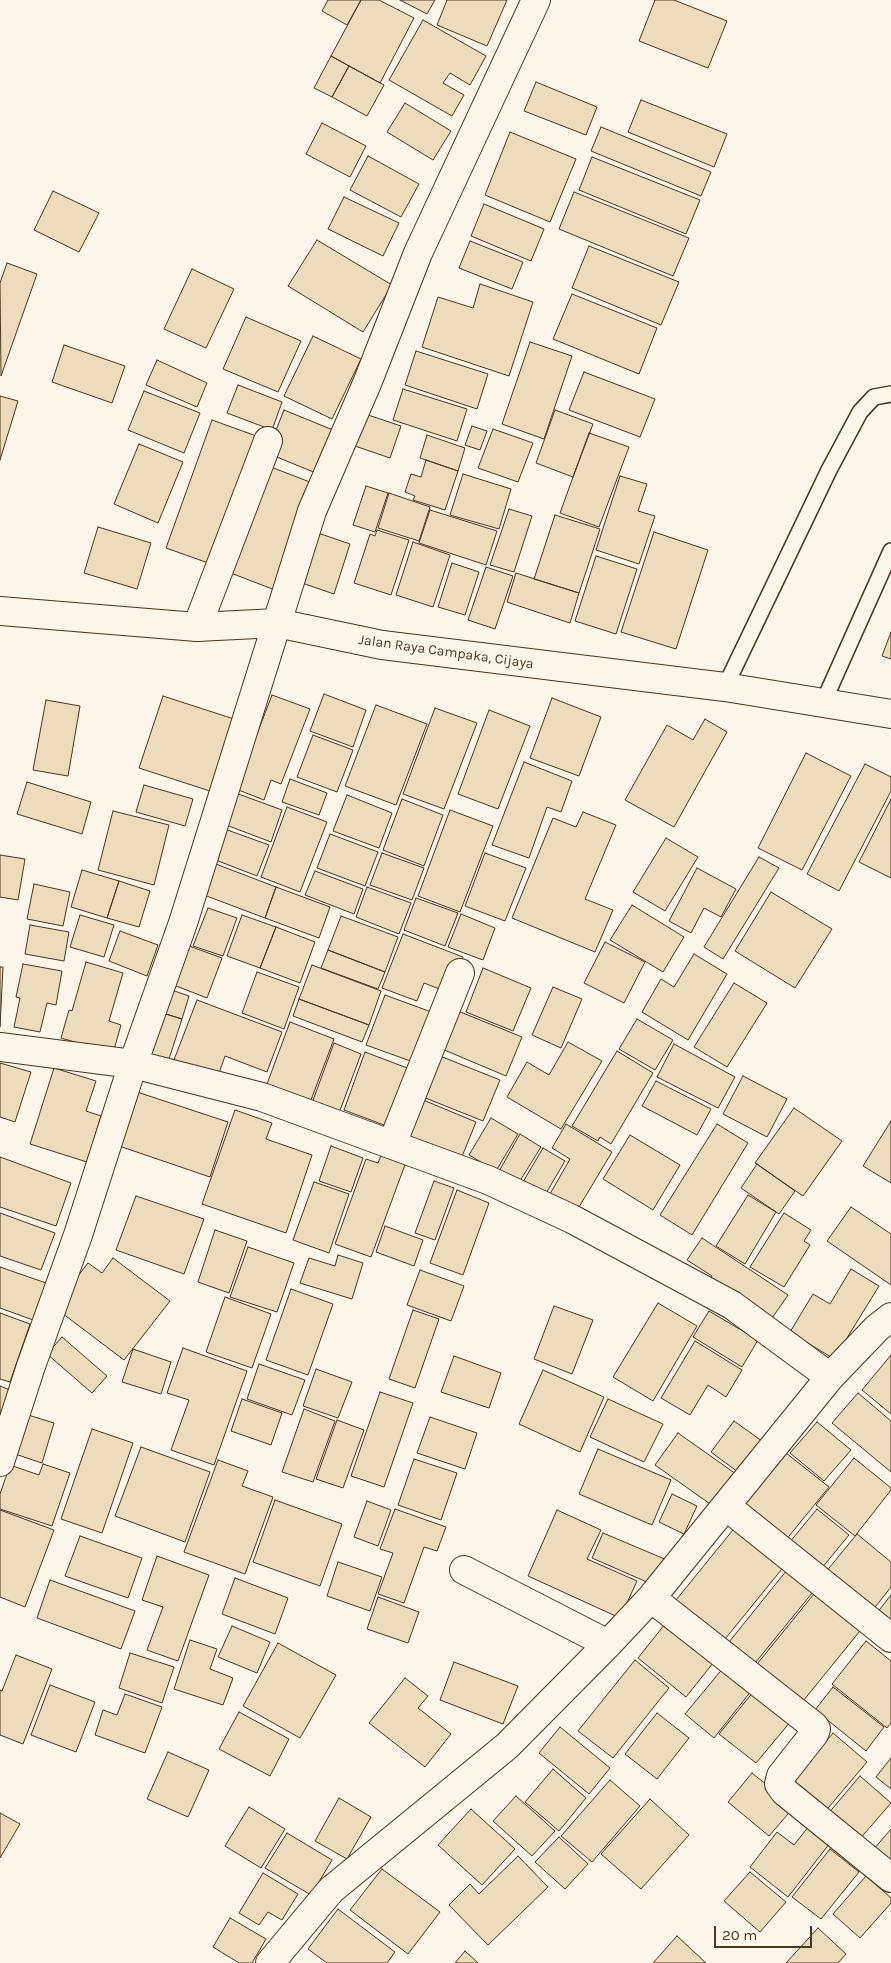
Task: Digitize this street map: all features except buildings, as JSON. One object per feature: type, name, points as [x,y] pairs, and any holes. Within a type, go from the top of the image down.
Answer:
[{"type":"street","points":[[0,1462],[182,923],[312,511],[368,380],[418,253],[536,0]]},
{"type":"street","points":[[197,627],[268,441]]},
{"type":"street","name":"Jalan Raya Campaka, Cijaya","points":[[0,611],[197,627],[277,623],[382,645],[725,687],[891,714]]},
{"type":"street","points":[[392,1144],[460,973]]},
{"type":"street","points":[[0,1047],[133,1064],[262,1096],[488,1180],[572,1219],[732,1305],[830,1377]]},
{"type":"street","points":[[270,1963],[331,1890],[507,1746],[608,1644],[651,1598],[830,1377],[877,1328],[891,1317]]},
{"type":"street","points":[[726,1506],[891,1638]]},
{"type":"street","points":[[464,1570],[608,1644]]},
{"type":"street","points":[[651,1598],[814,1726],[816,1729],[814,1734],[781,1776],[779,1784],[781,1788],[891,1878]]},
{"type":"lane","points":[[725,687],[825,478],[860,412],[874,397],[891,394]]},
{"type":"lane","points":[[823,704],[891,551]]}]
